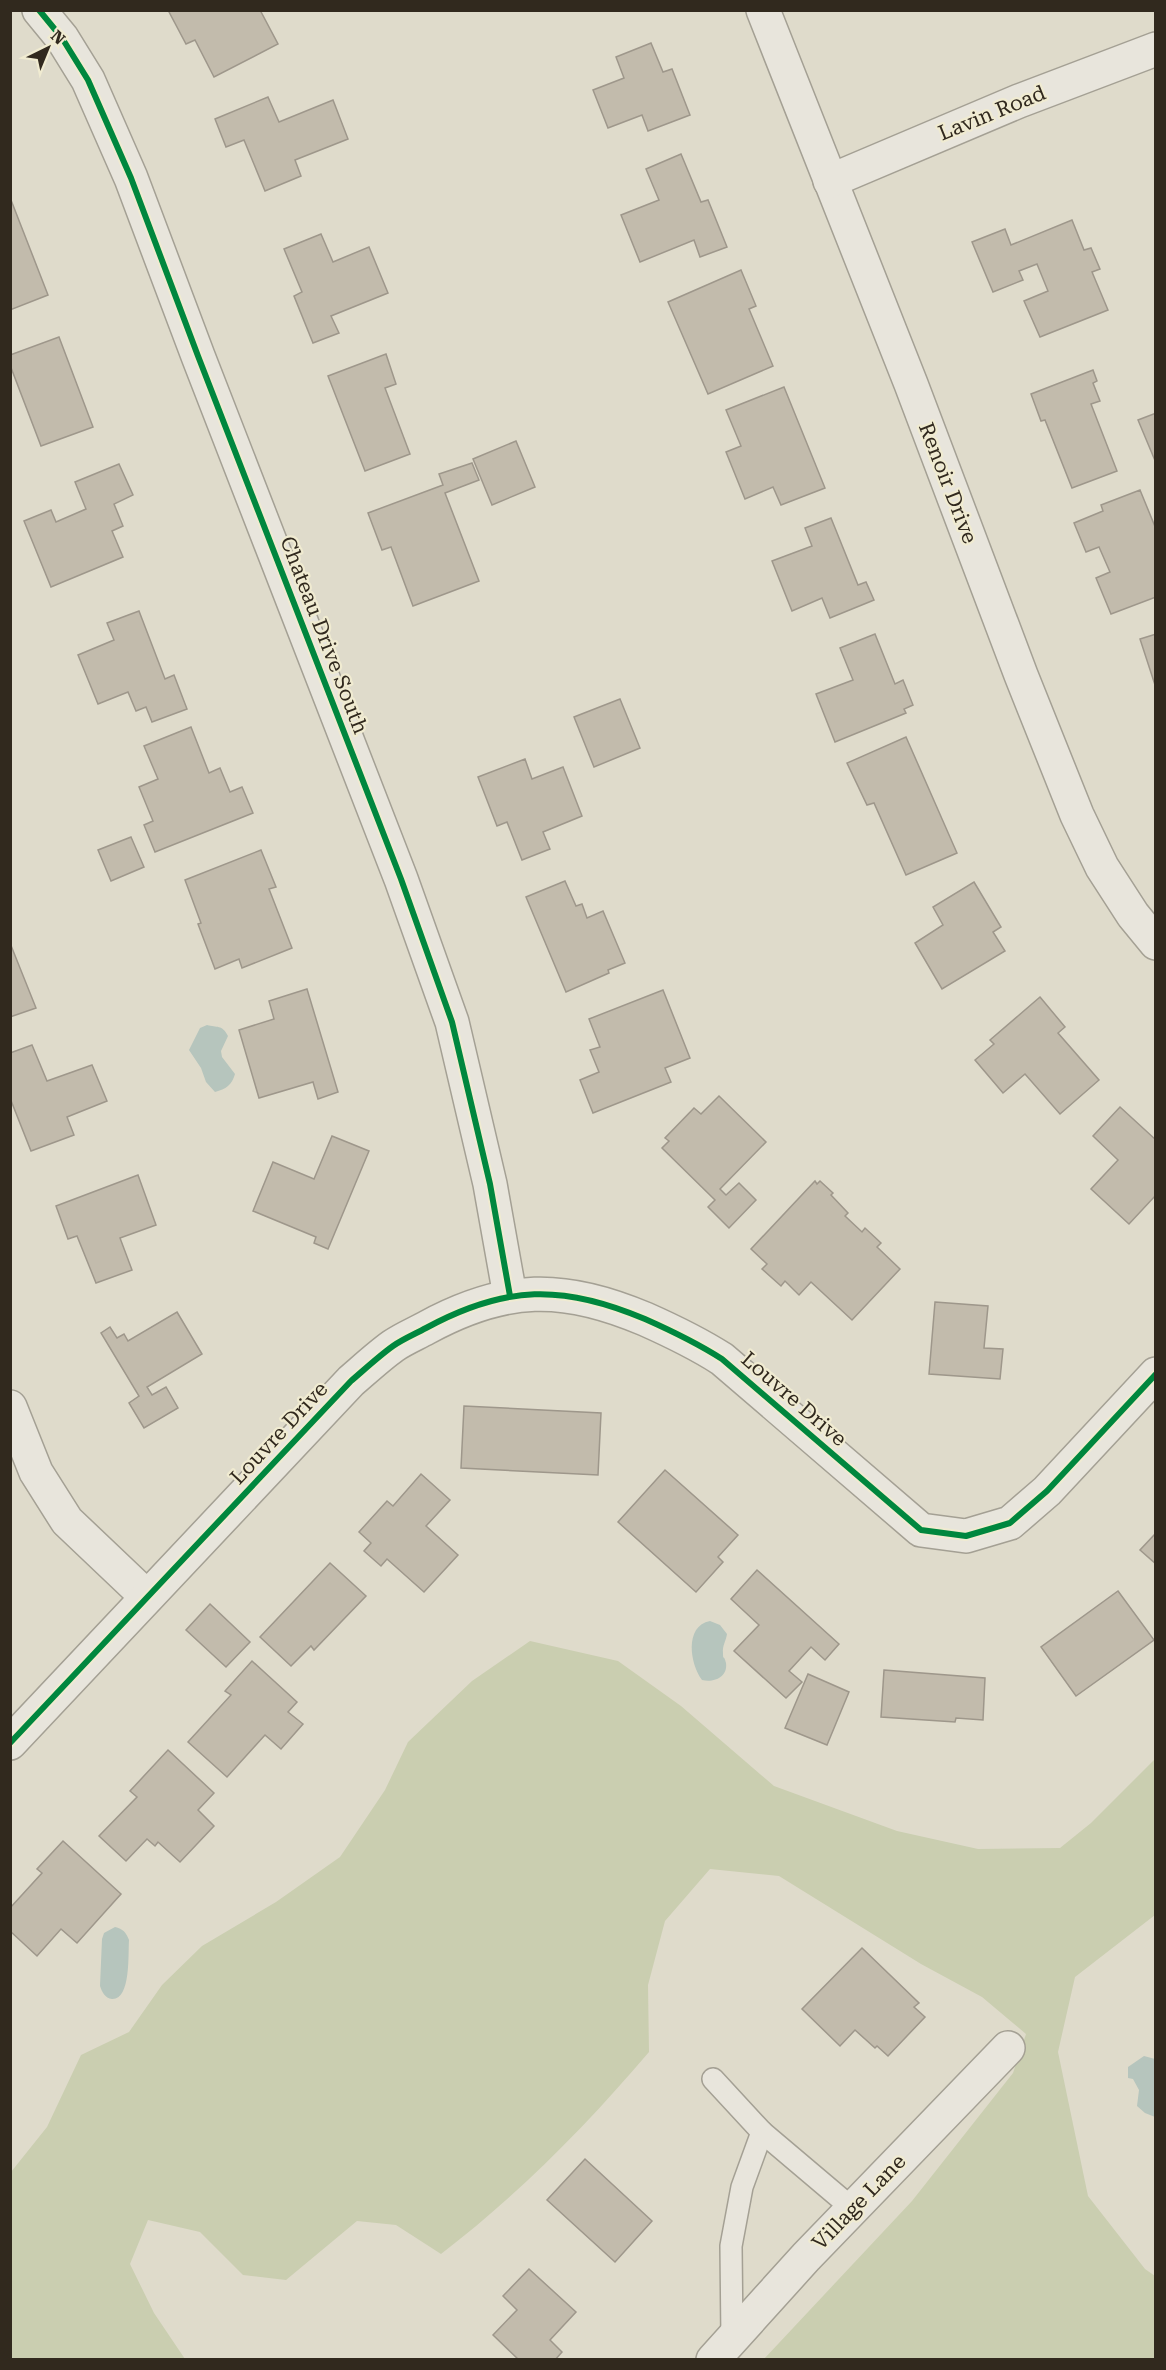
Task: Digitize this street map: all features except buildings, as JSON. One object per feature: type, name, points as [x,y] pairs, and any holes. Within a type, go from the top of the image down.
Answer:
[{"type":"street","name":"Chateau Drive South","points":[[39,10],[62,38],[88,80],[131,178],[401,879],[452,1022],[490,1184],[510,1296]]},
{"type":"street","name":"Renoir Drive","points":[[763,10],[1077,815],[1102,867],[1155,944]]},
{"type":"street","name":"Lavin Road","points":[[830,181],[1019,101],[1155,48]]},
{"type":"street","name":"Louvre Drive","points":[[10,1743],[351,1381],[394,1346],[456,1312],[510,1296],[537,1294],[573,1296],[609,1304],[692,1340],[722,1359],[921,1530],[966,1536],[1010,1523],[1047,1491],[1155,1374]]},
{"type":"street","points":[[10,1407],[36,1472],[67,1521],[147,1597]]},
{"type":"street","name":"Village Lane","points":[[722,2349],[1008,2048]]},
{"type":"lane","points":[[713,2079],[762,2132],[853,2209]]},
{"type":"lane","points":[[722,2349],[731,2246],[742,2187],[762,2132]]},
{"type":"green space","points":[[530,1641],[618,1661],[681,1706],[774,1786],[897,1831],[978,1849],[1060,1848],[1091,1823],[1155,1759],[1155,1915],[1075,1977],[1058,2052],[1088,2196],[1145,2269],[1155,2276],[1155,2359],[764,2359],[912,2201],[1013,2073],[1026,2034],[982,1997],[921,1964],[779,1876],[710,1869],[665,1921],[648,1985],[649,2052],[550,2159],[497,2208],[441,2254],[396,2225],[357,2221],[286,2280],[243,2275],[200,2232],[148,2220],[130,2264],[154,2313],[185,2359],[11,2360],[11,2172],[47,2127],[81,2055],[129,2032],[162,1985],[202,1946],[276,1902],[340,1857],[385,1790],[408,1742],[472,1681]]},
{"type":"shaded area","points":[[207,1025],[221,1028],[226,1032],[228,1036],[221,1051],[222,1057],[235,1074],[228,1086],[215,1092],[206,1082],[201,1068],[189,1050],[200,1028]]},
{"type":"shaded area","points":[[710,1621],[720,1625],[727,1634],[723,1650],[726,1668],[719,1678],[707,1681],[702,1680],[698,1673],[692,1656],[692,1646],[696,1630],[702,1624]]},
{"type":"shaded area","points":[[115,1927],[124,1931],[129,1940],[128,1965],[123,1992],[112,1999],[104,1994],[100,1986],[102,1939],[104,1933]]},
{"type":"shaded area","points":[[1144,2056],[1155,2059],[1155,2117],[1145,2113],[1137,2106],[1139,2090],[1133,2079],[1128,2078],[1128,2067]]},
{"type":"cycle path","points":[[39,10],[62,38],[88,80],[131,178],[401,879],[452,1022],[490,1184],[510,1296]]},
{"type":"cycle path","points":[[10,1743],[351,1381],[401,1341],[455,1314],[482,1304],[508,1297],[534,1294],[561,1295],[615,1308],[675,1333],[722,1359],[921,1530],[966,1536],[1010,1523],[1047,1491],[1156,1374]]}]
